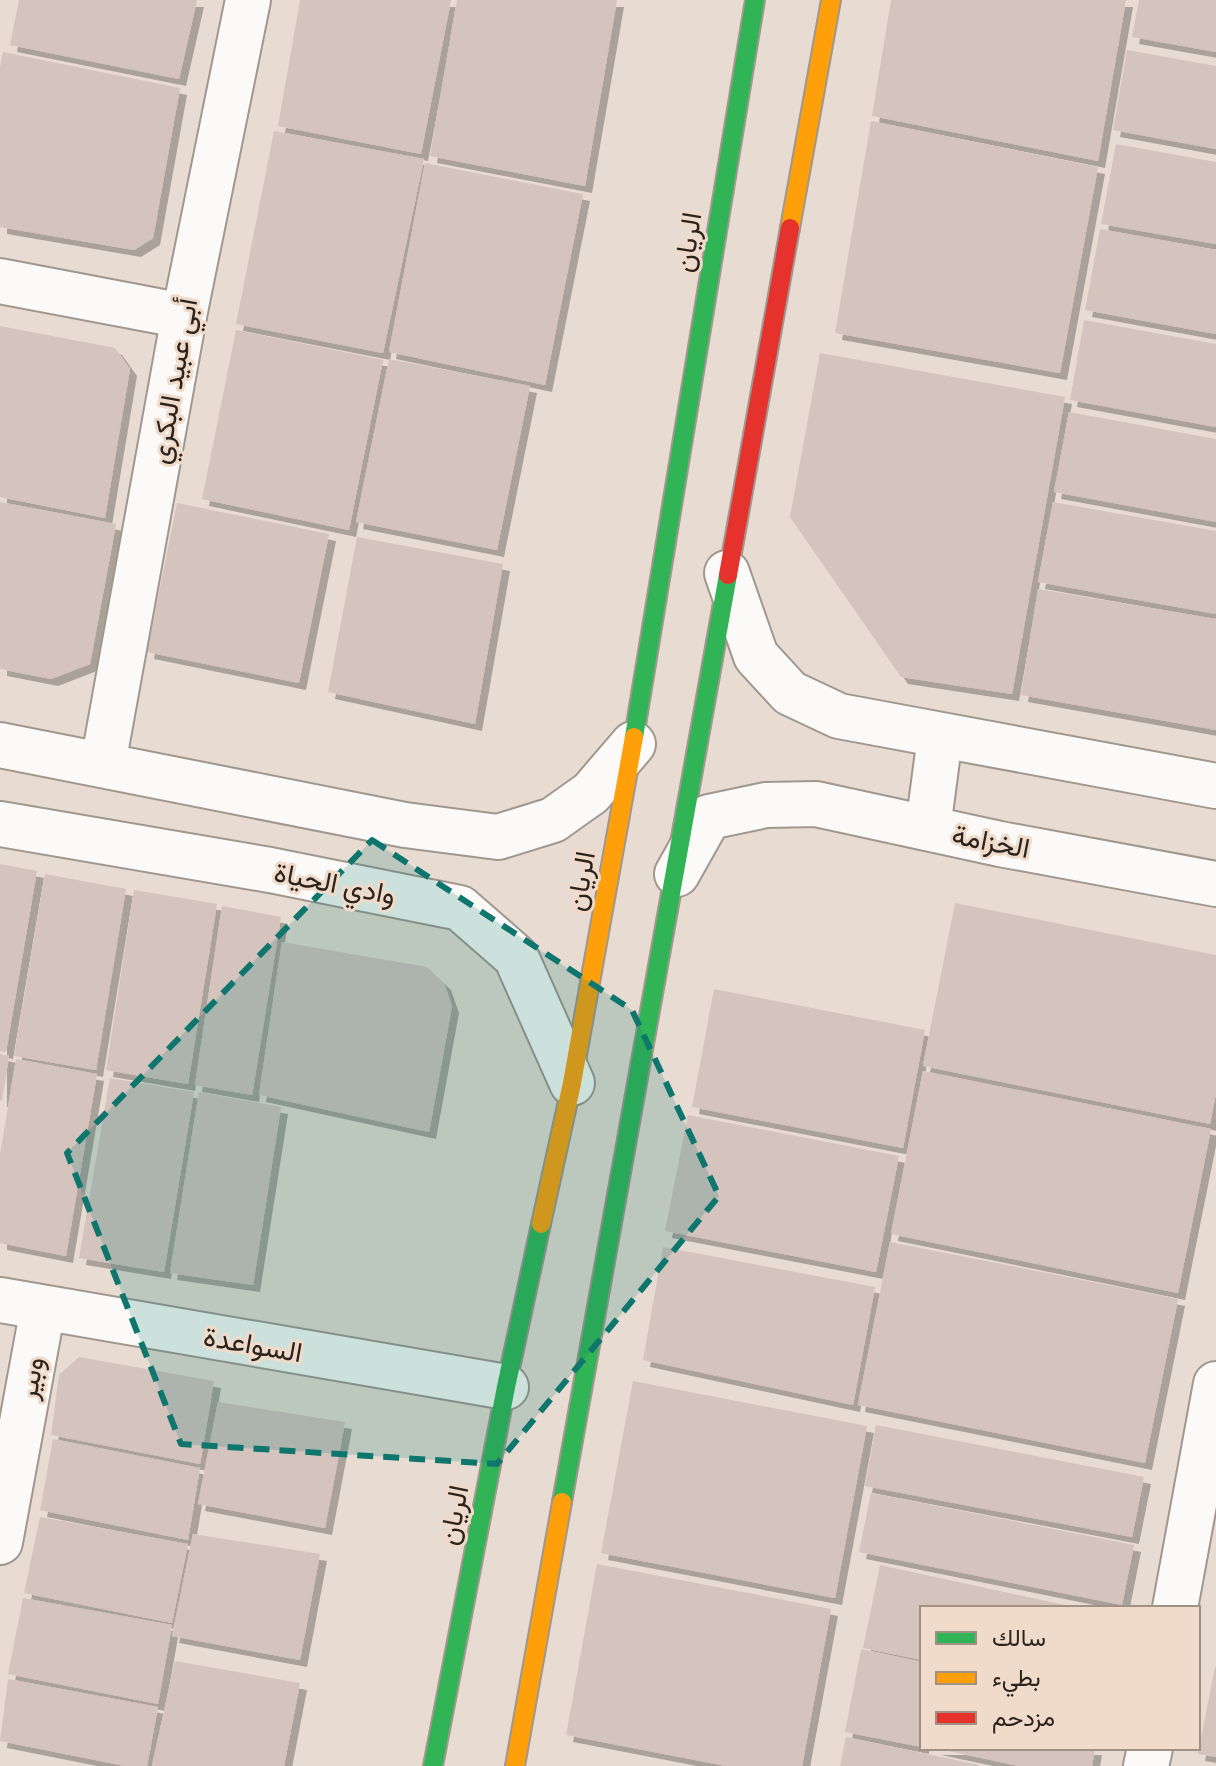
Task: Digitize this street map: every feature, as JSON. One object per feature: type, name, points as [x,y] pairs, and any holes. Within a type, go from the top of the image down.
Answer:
[{"type":"street","name":"أبي عبيد البكري","points":[[103,764],[184,316],[248,0]]},
{"type":"street","name":"الريان","points":[[433,1766],[506,1387],[572,1083],[633,744],[755,0]]},
{"type":"street","points":[[515,1766],[831,0]]},
{"type":"street","points":[[0,281],[184,316]]},
{"type":"street","points":[[727,573],[756,656],[790,693],[839,716],[1216,786]]},
{"type":"street","points":[[928,828],[940,737]]},
{"type":"street","points":[[0,745],[405,825],[498,837],[553,820],[591,793],[633,744]]},
{"type":"street","name":"الخزامة","points":[[674,879],[709,817],[766,805],[816,804],[1216,884]]},
{"type":"street","points":[[332,881],[343,812]]},
{"type":"street","name":"وادي الحياة","points":[[0,824],[332,881],[460,908],[516,957],[572,1083]]},
{"type":"street","name":"السواعدة","points":[[0,1300],[506,1387]]},
{"type":"street","name":"وبير","points":[[0,1542],[43,1308]]},
{"type":"street","points":[[1175,1606],[1216,1384]]},
{"type":"highlighted area","points":[[372,840],[632,1010],[719,1196],[497,1464],[181,1444],[67,1153]]},
{"type":"building","points":[[19,0],[197,0],[179,79],[10,45]]},
{"type":"building","points":[[300,0],[451,0],[421,154],[278,126]]},
{"type":"building","points":[[457,0],[617,0],[585,186],[430,156]]},
{"type":"building","points":[[891,0],[1126,0],[1098,161],[872,116]]},
{"type":"building","points":[[1139,0],[1216,0],[1216,52],[1132,37]]},
{"type":"building","points":[[1127,50],[1216,66],[1216,149],[1113,130]]},
{"type":"building","points":[[3,52],[180,88],[153,238],[134,250],[0,227],[0,67]]},
{"type":"building","points":[[871,121],[1098,167],[1060,373],[835,333]]},
{"type":"building","points":[[274,131],[424,159],[383,353],[236,324]]},
{"type":"building","points":[[1116,144],[1216,162],[1216,244],[1101,224]]},
{"type":"building","points":[[425,163],[583,194],[545,385],[389,352]]},
{"type":"building","points":[[1100,229],[1216,250],[1216,334],[1085,310]]},
{"type":"building","points":[[1084,320],[1216,344],[1216,427],[1070,400]]},
{"type":"building","points":[[0,326],[115,348],[130,369],[105,518],[0,497]]},
{"type":"building","points":[[236,330],[383,360],[349,530],[202,499]]},
{"type":"building","points":[[820,353],[1065,397],[1012,694],[901,677],[790,517]]},
{"type":"building","points":[[389,359],[530,386],[497,550],[356,522]]},
{"type":"building","points":[[1069,412],[1216,439],[1216,522],[1054,492]]},
{"type":"building","points":[[0,502],[116,524],[90,664],[51,679],[0,669]]},
{"type":"building","points":[[1053,502],[1216,531],[1216,614],[1038,582]]},
{"type":"building","points":[[177,503],[329,534],[299,683],[147,652]]},
{"type":"building","points":[[357,537],[503,564],[475,724],[328,692]]},
{"type":"building","points":[[1038,589],[1216,619],[1216,730],[1021,695]]},
{"type":"building","points":[[0,864],[37,871],[6,1052],[0,1051]]},
{"type":"building","points":[[45,874],[126,889],[96,1070],[14,1056]]},
{"type":"building","points":[[134,890],[217,904],[188,1084],[106,1070]]},
{"type":"building","points":[[955,903],[1216,955],[1216,1093],[1210,1124],[923,1066]]},
{"type":"building","points":[[222,906],[281,917],[252,1095],[195,1085]]},
{"type":"building","points":[[282,942],[427,967],[444,983],[452,1006],[429,1132],[259,1095]]},
{"type":"building","points":[[714,989],[925,1030],[903,1148],[692,1107]]},
{"type":"building","points":[[0,1054],[9,1056],[2,1101],[0,1100]]},
{"type":"building","points":[[16,1059],[97,1074],[66,1256],[0,1243],[0,1154]]},
{"type":"building","points":[[923,1071],[1211,1129],[1178,1293],[891,1234]]},
{"type":"building","points":[[110,1078],[194,1092],[164,1272],[79,1258]]},
{"type":"building","points":[[199,1092],[281,1107],[253,1285],[170,1273]]},
{"type":"building","points":[[688,1115],[899,1156],[876,1272],[665,1231]]},
{"type":"building","points":[[890,1242],[1178,1299],[1145,1463],[858,1405]]},
{"type":"building","points":[[663,1247],[875,1287],[853,1405],[643,1360]]},
{"type":"building","points":[[79,1357],[214,1381],[200,1464],[51,1435],[59,1375]]},
{"type":"building","points":[[633,1381],[867,1426],[835,1598],[601,1553]]},
{"type":"building","points":[[218,1402],[345,1422],[325,1528],[198,1504]]},
{"type":"building","points":[[876,1425],[1144,1477],[1132,1537],[865,1486]]},
{"type":"building","points":[[53,1439],[200,1468],[188,1540],[40,1510]]},
{"type":"building","points":[[871,1493],[1134,1545],[1122,1605],[859,1552]]},
{"type":"building","points":[[40,1517],[188,1544],[172,1623],[24,1593]]},
{"type":"building","points":[[193,1534],[320,1554],[300,1660],[172,1636]]},
{"type":"building","points":[[597,1564],[831,1609],[802,1766],[726,1766],[566,1735]]},
{"type":"building","points":[[880,1565],[1069,1606],[920,1606],[920,1660],[863,1648]]},
{"type":"building","points":[[23,1598],[172,1625],[158,1704],[8,1674]]},
{"type":"building","points":[[861,1649],[920,1662],[920,1747],[845,1732]]},
{"type":"building","points":[[175,1661],[300,1683],[284,1766],[152,1766]]},
{"type":"building","points":[[1216,1667],[1216,1757],[1198,1754]]},
{"type":"building","points":[[8,1679],[158,1707],[147,1766],[125,1766],[0,1741]]},
{"type":"building","points":[[846,1737],[979,1765],[840,1766]]},
{"type":"building","points":[[943,1750],[1095,1750],[1092,1766],[1019,1766]]},
{"type":"traffic: fast","points":[[634,737],[755,0]]},
{"type":"traffic: fast","points":[[562,1502],[728,575]]},
{"type":"traffic: fast","points":[[433,1766],[506,1387],[541,1224]]},
{"type":"traffic: slow","points":[[790,228],[831,0]]},
{"type":"traffic: slow","points":[[541,1224],[572,1083],[634,737]]},
{"type":"traffic: slow","points":[[515,1766],[562,1502]]},
{"type":"traffic: jam","points":[[728,575],[790,228]]}]
